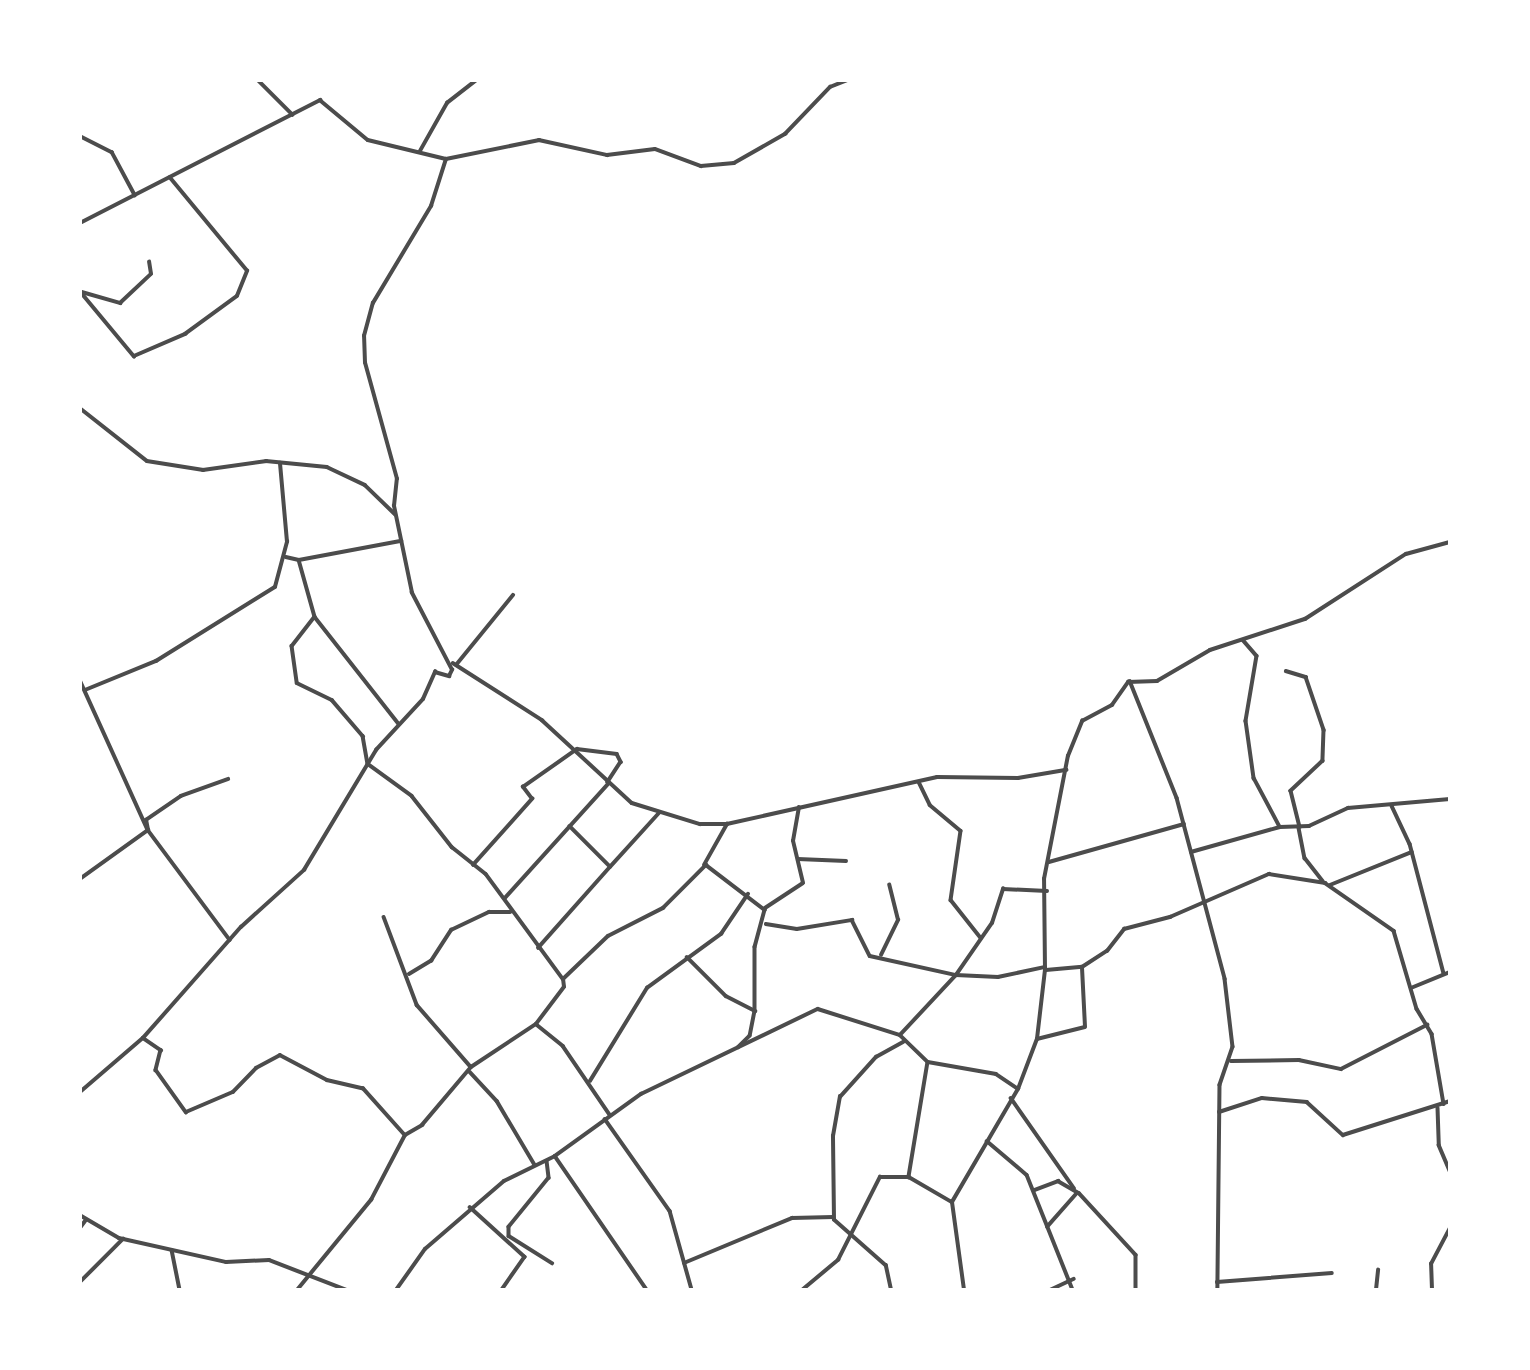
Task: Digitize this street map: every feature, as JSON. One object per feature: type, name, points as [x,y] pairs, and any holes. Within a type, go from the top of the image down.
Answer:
[{"type":"street","points":[[258,80],[293,115]]},
{"type":"street","points":[[420,152],[447,103],[476,80]]},
{"type":"street","points":[[80,223],[325,101],[368,140],[446,159],[539,139],[603,155],[655,149],[698,165],[734,163],[785,134],[830,87],[846,80]]},
{"type":"street","points":[[80,136],[112,152],[135,195]]},
{"type":"street","points":[[446,159],[435,197],[365,325],[365,363],[397,479],[397,516],[416,605],[455,664],[577,749],[632,803],[659,813],[727,824],[919,782],[1066,770]]},
{"type":"street","points":[[80,291],[134,356],[185,334],[237,296],[247,271],[170,178]]},
{"type":"street","points":[[80,291],[120,303],[151,274],[149,262]]},
{"type":"street","points":[[80,408],[147,461],[204,470],[280,462],[338,471],[397,516]]},
{"type":"street","points":[[85,690],[156,661],[271,590],[286,557],[280,462]]},
{"type":"street","points":[[286,557],[299,560],[401,541]]},
{"type":"street","points":[[1130,681],[1157,681],[1193,658],[1319,612],[1406,554],[1450,542]]},
{"type":"street","points":[[299,560],[315,617],[399,724]]},
{"type":"street","points":[[80,1092],[143,1038],[229,940],[304,870],[368,765],[399,724],[423,699],[435,672],[449,676],[455,664],[513,596]]},
{"type":"street","points":[[315,617],[292,646],[293,675],[304,691],[332,699],[365,741],[368,765],[412,796],[505,898],[510,912],[563,979]]},
{"type":"street","points":[[1243,640],[1257,656],[1246,721],[1254,778],[1280,827]]},
{"type":"street","points":[[1286,671],[1306,677],[1324,730],[1323,761],[1292,791],[1305,858],[1325,883],[1394,931],[1411,988],[1427,1025],[1444,1104]]},
{"type":"street","points":[[80,680],[148,830],[229,940]]},
{"type":"street","points":[[964,1290],[952,1202],[1018,1089],[1037,1039],[1045,969],[1049,892],[1044,882],[1066,770],[1082,721],[1112,705],[1130,681]]},
{"type":"street","points":[[1130,681],[1184,824],[1225,979],[1231,1061],[1221,1078],[1219,1113],[1218,1290]]},
{"type":"street","points":[[473,865],[532,799],[523,787],[577,749],[617,754],[621,762],[608,782],[505,898]]},
{"type":"street","points":[[148,830],[146,820],[181,796],[228,779]]},
{"type":"street","points":[[919,782],[930,805],[961,831],[951,900],[981,938]]},
{"type":"street","points":[[1191,852],[1280,827],[1300,828],[1348,808],[1450,799]]},
{"type":"street","points":[[1392,806],[1412,852],[1444,974]]},
{"type":"street","points":[[765,908],[803,883],[793,835],[799,808]]},
{"type":"street","points":[[538,948],[659,813]]},
{"type":"street","points":[[297,1290],[371,1200],[405,1135],[422,1125],[470,1072],[471,1067],[536,1024],[563,979],[610,934],[672,901],[703,867],[727,824]]},
{"type":"street","points":[[1049,862],[1184,824]]},
{"type":"street","points":[[569,827],[610,867]]},
{"type":"street","points":[[80,879],[148,830]]},
{"type":"street","points":[[1330,886],[1412,852]]},
{"type":"street","points":[[798,859],[846,861]]},
{"type":"street","points":[[703,867],[748,894],[765,908],[766,925],[755,947],[755,1011],[750,1036],[739,1047]]},
{"type":"street","points":[[766,925],[797,929],[852,920],[864,951],[956,975],[998,977],[1045,969],[1082,967],[1107,951],[1124,929],[1204,902],[1269,874],[1325,883]]},
{"type":"street","points":[[881,956],[898,925],[889,885]]},
{"type":"street","points":[[900,1035],[956,975],[981,938],[1006,887],[1049,892]]},
{"type":"street","points":[[590,1081],[632,1020],[641,994],[720,934],[748,894]]},
{"type":"street","points":[[409,974],[431,961],[451,930],[489,912],[510,912]]},
{"type":"street","points":[[384,917],[409,974],[417,1005],[471,1067]]},
{"type":"street","points":[[687,957],[726,996],[755,1011]]},
{"type":"street","points":[[1037,1039],[1085,1027],[1082,967]]},
{"type":"street","points":[[1411,988],[1450,972]]},
{"type":"street","points":[[396,1290],[425,1249],[470,1207],[535,1164],[555,1156],[610,1116],[739,1047],[827,1008],[900,1035],[903,1042],[928,1062],[996,1074],[1018,1089]]},
{"type":"street","points":[[536,1024],[557,1038],[590,1081],[610,1116]]},
{"type":"street","points":[[1231,1061],[1299,1060],[1341,1069],[1427,1025]]},
{"type":"street","points":[[143,1038],[161,1050],[156,1070],[186,1112],[233,1092],[256,1068],[280,1055],[327,1080],[363,1088],[405,1135]]},
{"type":"street","points":[[891,1290],[886,1266],[851,1240],[833,1217],[838,1102],[876,1057],[903,1042]]},
{"type":"street","points":[[909,1177],[928,1062]]},
{"type":"street","points":[[470,1072],[497,1101],[535,1164]]},
{"type":"street","points":[[1012,1098],[1077,1191],[1136,1255],[1136,1290]]},
{"type":"street","points":[[1219,1113],[1262,1098],[1307,1102],[1343,1135],[1438,1108],[1450,1101]]},
{"type":"street","points":[[1438,1108],[1439,1145],[1450,1171]]},
{"type":"street","points":[[606,1119],[670,1211],[692,1290]]},
{"type":"street","points":[[987,1141],[1021,1168],[1034,1190],[1047,1227],[1074,1279],[1073,1290]]},
{"type":"street","points":[[555,1156],[647,1290]]},
{"type":"street","points":[[502,1290],[525,1259],[509,1236],[509,1227],[549,1178],[547,1161]]},
{"type":"street","points":[[805,1289],[829,1271],[851,1240],[875,1181],[909,1177],[952,1202]]},
{"type":"street","points":[[1034,1190],[1058,1181],[1077,1191]]},
{"type":"street","points":[[1047,1227],[1077,1191]]},
{"type":"street","points":[[470,1207],[552,1263]]},
{"type":"street","points":[[80,1215],[85,1221],[125,1237],[226,1262],[269,1260],[347,1290]]},
{"type":"street","points":[[684,1264],[792,1218],[833,1217]]},
{"type":"street","points":[[80,1228],[85,1221]]},
{"type":"street","points":[[1432,1290],[1432,1265],[1450,1228]]},
{"type":"street","points":[[80,1282],[125,1237]]},
{"type":"street","points":[[172,1250],[180,1290]]},
{"type":"street","points":[[1376,1290],[1378,1270]]},
{"type":"street","points":[[1217,1282],[1332,1273]]},
{"type":"street","points":[[1050,1290],[1074,1279]]}]
